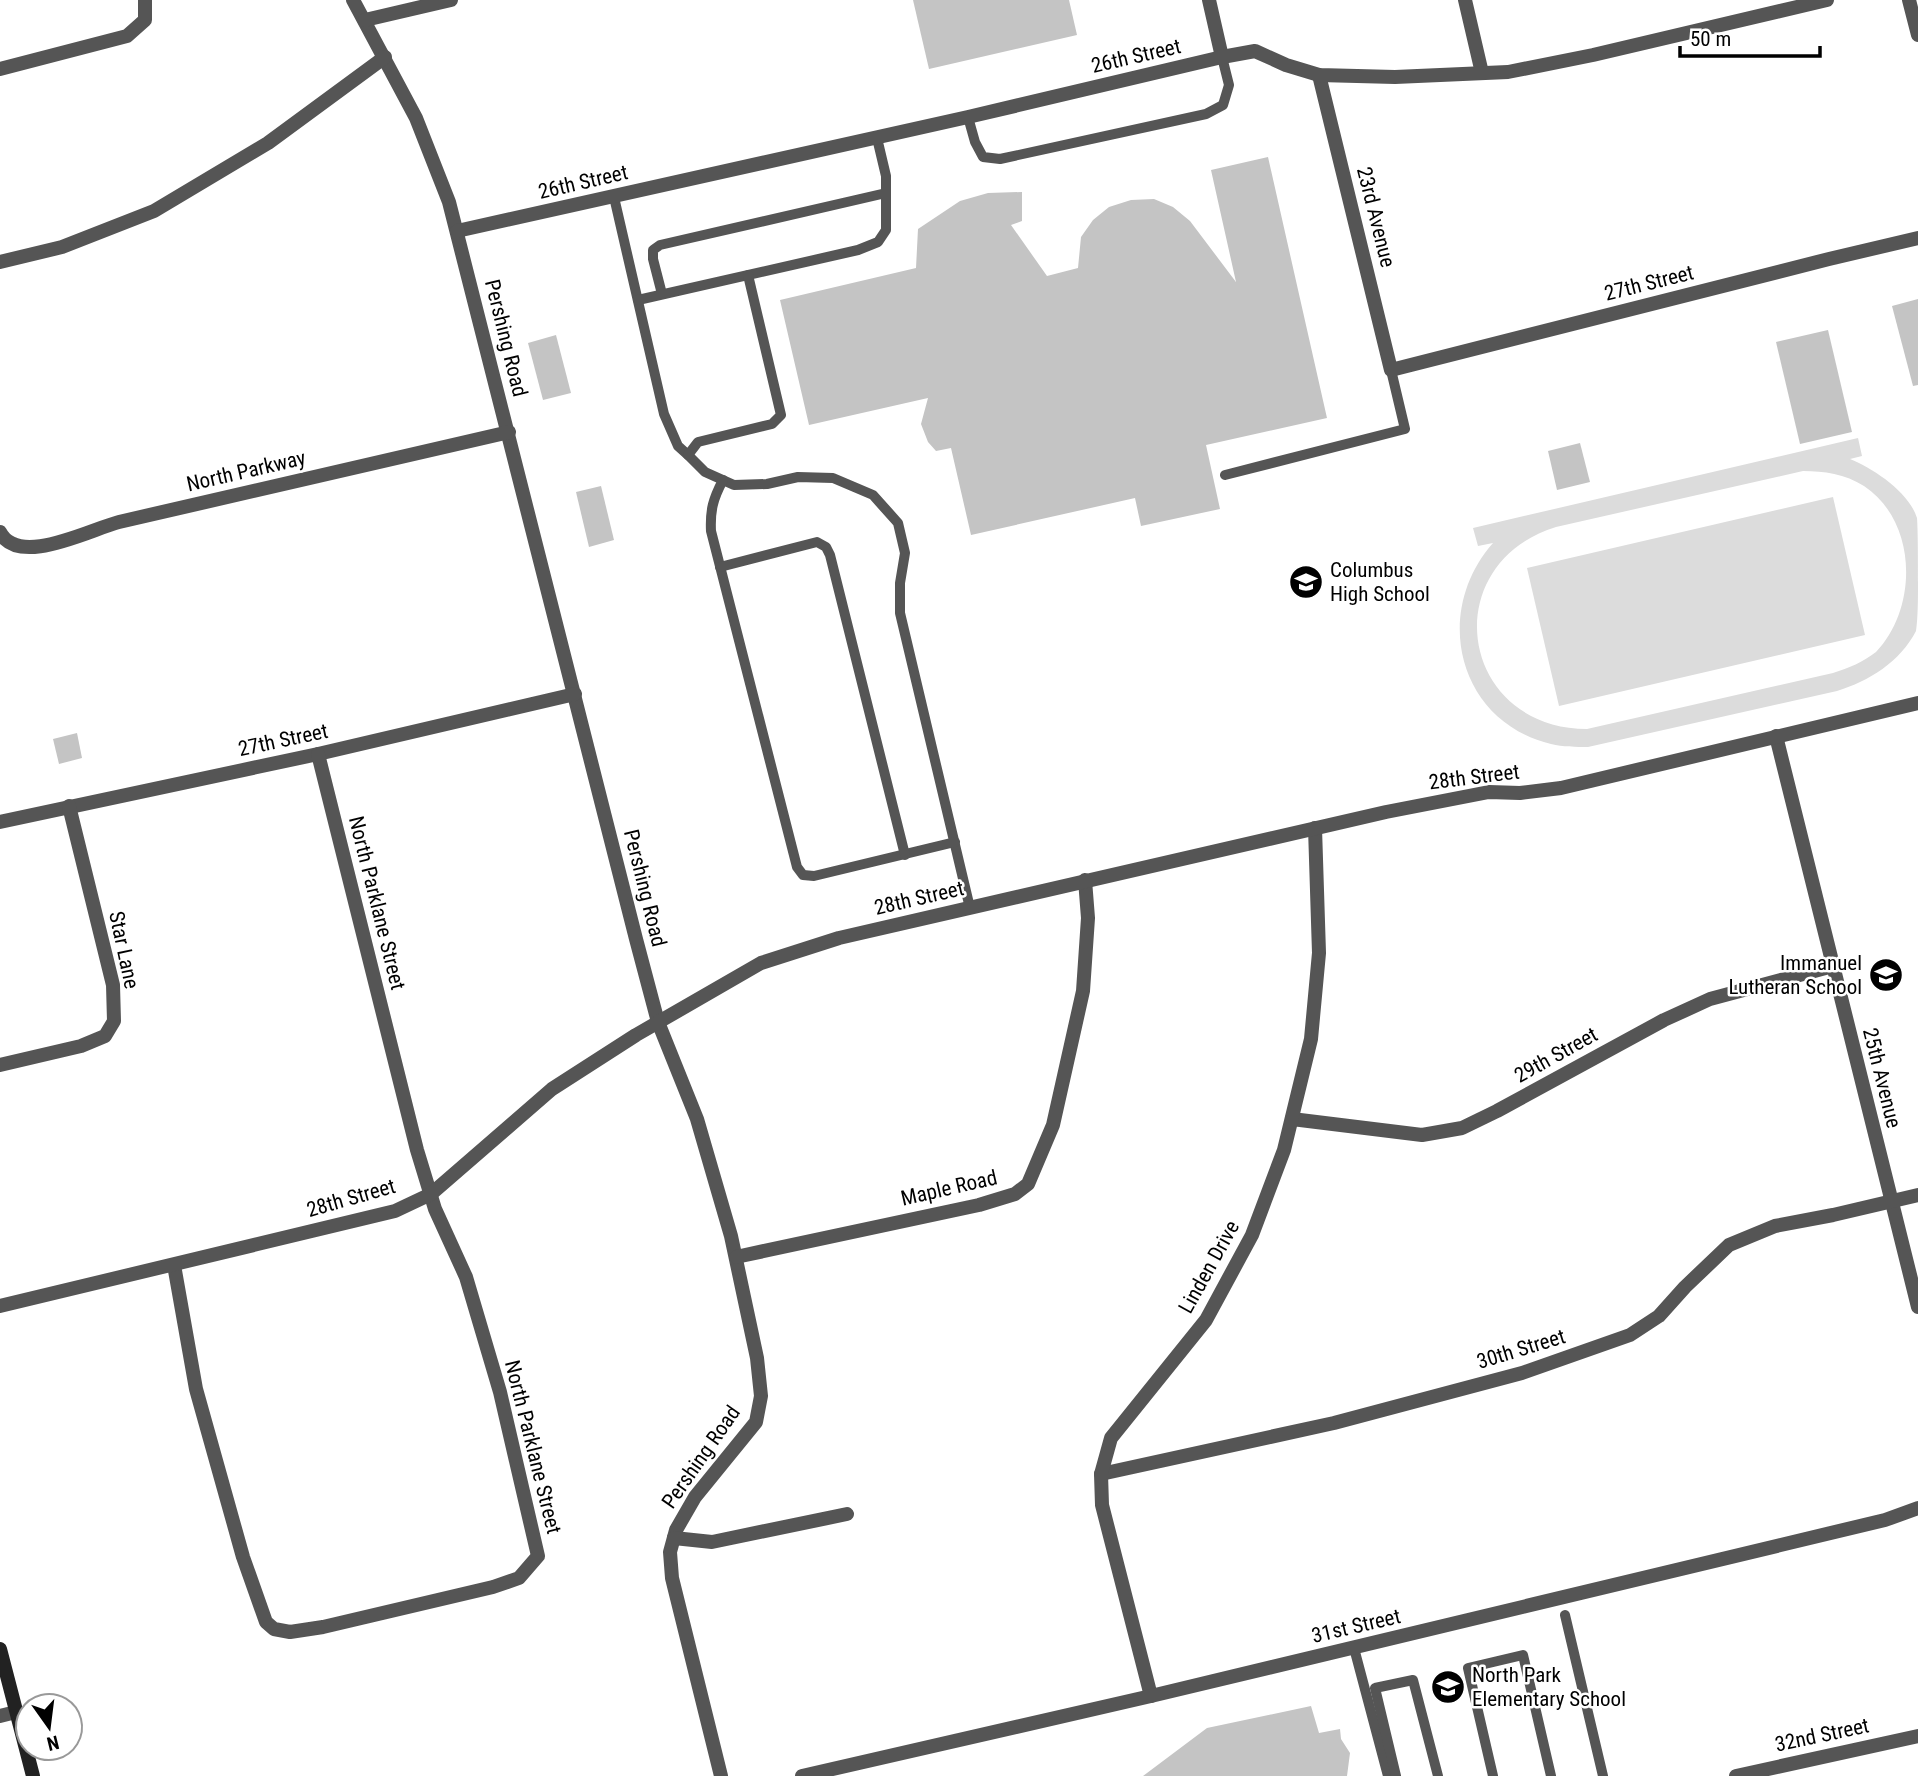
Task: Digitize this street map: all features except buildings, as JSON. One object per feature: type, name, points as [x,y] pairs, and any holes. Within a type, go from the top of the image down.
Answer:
[{"type":"main road","points":[[0,1649],[14,1704]]},
{"type":"street","points":[[0,68],[127,36],[145,20],[145,0]]},
{"type":"street","name":"Pershing Road","points":[[353,0],[416,118],[449,201],[658,1022],[697,1119],[731,1236],[757,1358],[761,1396],[756,1422],[695,1497],[676,1530],[670,1552],[672,1578],[721,1776]]},
{"type":"street","points":[[365,20],[451,0]]},
{"type":"street","points":[[1209,0],[1222,57]]},
{"type":"street","points":[[1465,0],[1482,73]]},
{"type":"street","name":"26th Street","points":[[457,231],[1255,51],[1286,65],[1319,75],[1395,76],[1508,72],[1593,55],[1827,0]]},
{"type":"street","points":[[1909,0],[1918,35]]},
{"type":"street","points":[[0,262],[62,247],[153,211],[268,143],[384,57]]},
{"type":"street","name":"23rd Avenue","points":[[1319,75],[1391,370]]},
{"type":"street","name":"27th Street","points":[[1391,370],[1918,238]]},
{"type":"street","name":"North Parkway","points":[[0,532],[3,539],[18,548],[35,548],[119,522],[509,432]]},
{"type":"street","name":"27th Street","points":[[0,822],[318,754],[575,694]]},
{"type":"street","name":"28th Street","points":[[0,1306],[395,1211],[431,1194],[552,1090],[658,1022],[761,963],[839,938],[1386,812],[1489,792],[1520,793],[1561,788],[1918,703]]},
{"type":"street","name":"25th Avenue","points":[[1776,736],[1918,1307]]},
{"type":"street","name":"North Parklane Street","points":[[174,1265],[196,1389],[243,1557],[265,1622],[274,1629],[290,1632],[323,1627],[493,1587],[519,1578],[538,1556],[500,1392],[466,1277],[435,1209],[417,1150],[318,754]]},
{"type":"street","name":"Star Lane","points":[[0,1065],[81,1046],[105,1036],[114,1021],[113,985],[69,806]]},
{"type":"street","name":"Linden Drive","points":[[1151,1696],[1102,1505],[1101,1474],[1111,1438],[1206,1320],[1252,1235],[1284,1150],[1311,1039],[1319,953],[1315,828]]},
{"type":"street","name":"Maple Road","points":[[736,1257],[979,1205],[1015,1194],[1028,1184],[1054,1125],[1083,991],[1088,918],[1086,880]]},
{"type":"street","name":"29th Street","points":[[1292,1119],[1422,1135],[1462,1128],[1664,1020],[1710,999],[1833,966]]},
{"type":"street","name":"30th Street","points":[[1101,1474],[1334,1423],[1534,1369],[1630,1335],[1659,1316],[1729,1245],[1775,1226],[1918,1195]]},
{"type":"street","name":"31st Street","points":[[802,1776],[825,1773],[1354,1648],[1885,1520],[1918,1508]]},
{"type":"street","points":[[674,1538],[712,1542],[847,1514]]},
{"type":"street","name":"32nd Street","points":[[1735,1776],[1918,1736]]},
{"type":"lane","points":[[968,117],[975,142],[983,157],[1000,159],[1206,114],[1223,105],[1229,85],[1222,57]]},
{"type":"lane","points":[[638,300],[859,250],[878,242],[886,230],[886,176],[877,138]]},
{"type":"lane","points":[[662,294],[653,259],[653,250],[660,245],[886,193]]},
{"type":"lane","points":[[614,197],[664,414],[678,446],[705,472],[734,485],[767,484],[798,478],[833,478],[873,495],[898,523],[905,553],[900,613],[971,908]]},
{"type":"lane","points":[[688,455],[698,442],[772,424],[781,415],[748,275]]},
{"type":"lane","points":[[1224,475],[1405,429],[1391,370]]},
{"type":"lane","points":[[723,480],[710,514],[711,531],[797,867],[803,875],[814,876],[955,842]]},
{"type":"lane","points":[[720,568],[817,542],[826,547],[905,855]]},
{"type":"lane","points":[[1565,1615],[1603,1776]]},
{"type":"lane","points":[[1354,1648],[1388,1776]]},
{"type":"lane","points":[[1493,1776],[1468,1668],[1523,1656],[1551,1776]]},
{"type":"lane","points":[[1396,1776],[1375,1688],[1413,1680],[1438,1776]]},
{"type":"shaded area","points":[[1858,438],[1862,456],[1850,459],[1889,482],[1907,499],[1917,518],[1916,631],[1901,652],[1882,669],[1861,682],[1837,691],[1588,747],[1551,744],[1519,732],[1494,713],[1475,688],[1464,661],[1460,631],[1463,600],[1474,571],[1493,543],[1478,546],[1473,528]],"holes":[[[1803,471],[1842,476],[1864,486],[1882,502],[1895,521],[1903,543],[1905,590],[1899,613],[1890,634],[1876,652],[1866,659],[1833,673],[1587,729],[1544,722],[1511,702],[1489,675],[1478,642],[1479,607],[1492,574],[1517,547],[1556,527]]]},
{"type":"shaded area","points":[[1833,497],[1865,635],[1559,706],[1527,568]]},
{"type":"place","name":"Columbus High School","points":[[1306,582]]},
{"type":"place","name":"Immanuel Lutheran School","points":[[1886,975]]},
{"type":"place","name":"North Park Elementary School","points":[[1448,1687]]}]
